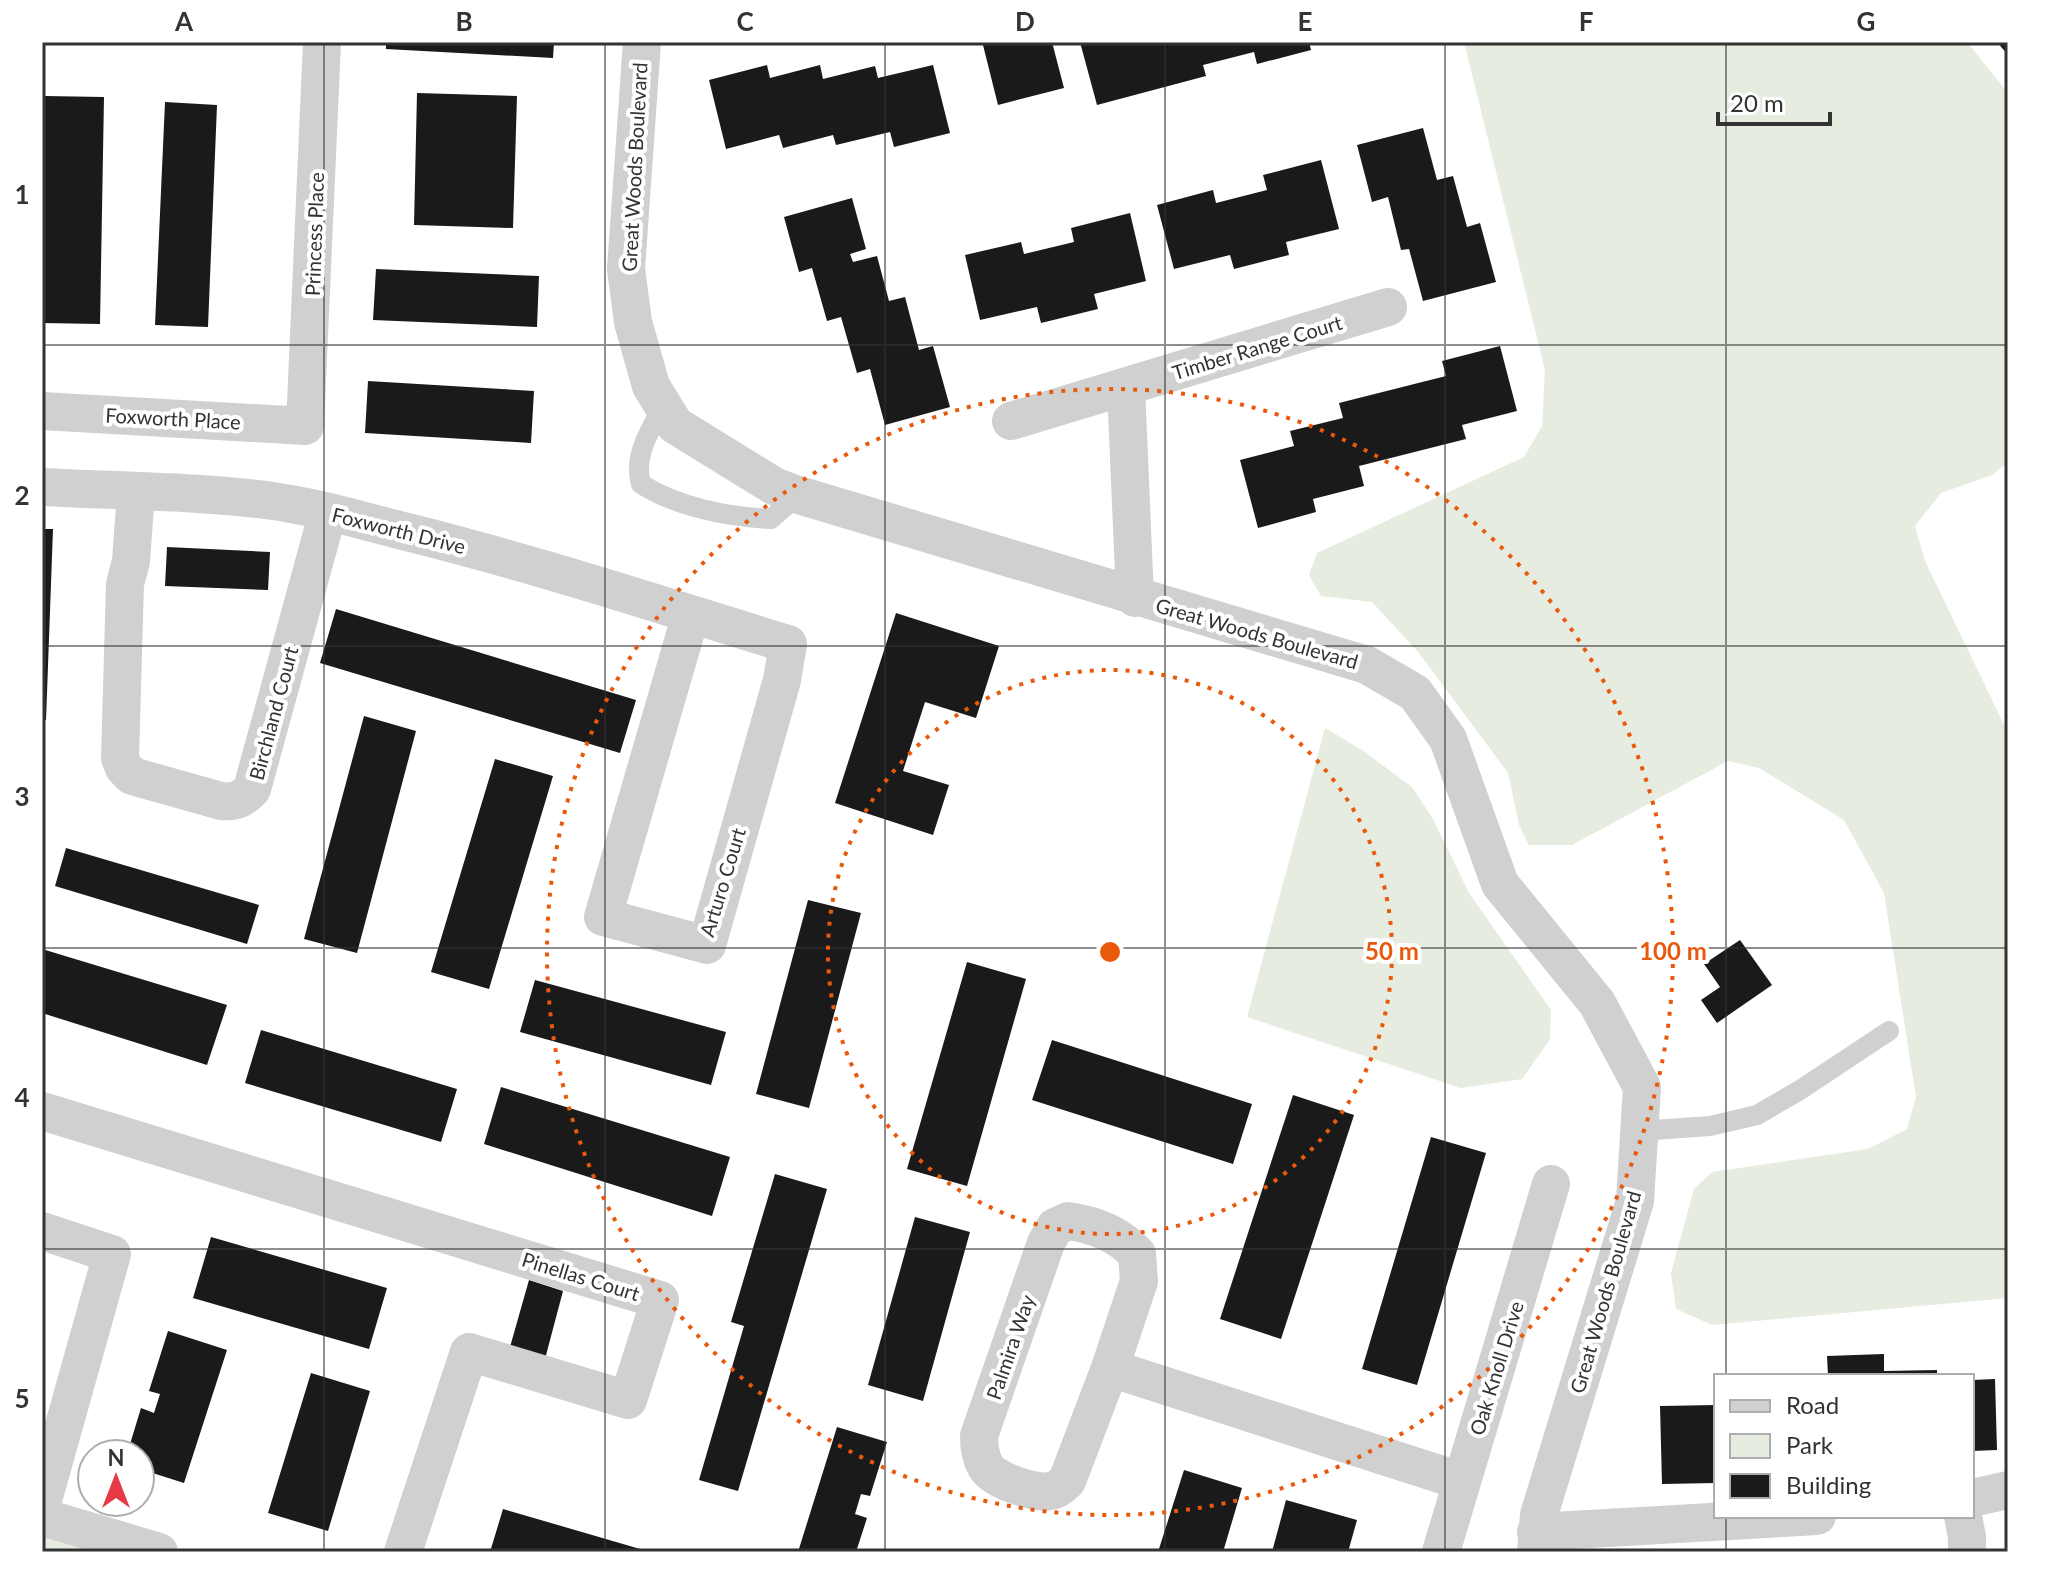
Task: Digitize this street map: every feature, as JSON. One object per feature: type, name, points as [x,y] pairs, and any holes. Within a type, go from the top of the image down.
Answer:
[{"type":"street","name":"Princess Place","points":[[305,426],[322,42]]},
{"type":"street","name":"Great Woods Boulevard","points":[[642,42],[626,269],[633,322],[651,386],[675,425],[774,486],[798,495],[1367,665],[1415,693],[1448,739],[1500,884],[1597,1003],[1642,1087],[1635,1201],[1539,1515],[1536,1542]]},
{"type":"street","name":"Timber Range Court","points":[[1011,421],[1388,307]]},
{"type":"street","points":[[1126,387],[1135,598]]},
{"type":"street","name":"Foxworth Place","points":[[42,411],[305,426]]},
{"type":"street","name":"Foxworth Drive","points":[[42,487],[273,501],[328,512],[496,554],[745,631]]},
{"type":"street","name":"Birchland Court","points":[[136,492],[131,561],[125,584],[120,758],[132,776],[233,802],[244,798],[252,789],[328,512]]},
{"type":"street","name":"Arturo Court","points":[[691,614],[603,917],[707,945],[782,680],[788,644],[745,631]]},
{"type":"street","name":"Pinellas Court","points":[[42,1111],[660,1300],[628,1400],[469,1352],[403,1552]]},
{"type":"street","name":"Oak Knoll Drive","points":[[1441,1552],[1551,1184]]},
{"type":"street","name":"Palmira Way","points":[[1068,1221],[1089,1224],[1113,1234],[1137,1254],[1139,1281],[1110,1368],[1067,1481],[1059,1488],[1047,1492],[1008,1483],[987,1470],[979,1449],[979,1436],[1046,1243],[1055,1227],[1068,1221]]},
{"type":"street","points":[[42,1231],[112,1254],[42,1504]]},
{"type":"street","points":[[1110,1368],[1461,1481]]},
{"type":"street","points":[[1974,1498],[2008,1490]]},
{"type":"street","points":[[42,1517],[159,1552]]},
{"type":"street","points":[[1536,1542],[1795,1518]]},
{"type":"street","points":[[1963,1518],[1967,1552]]},
{"type":"lane","points":[[663,406],[641,449],[636,469],[641,484],[662,497],[745,517],[771,519],[798,495]]},
{"type":"lane","points":[[1639,1131],[1710,1126],[1757,1115],[1889,1031]]},
{"type":"green space","points":[[1464,42],[1967,42],[2008,93],[2008,462],[1992,475],[1941,493],[1915,526],[1925,561],[2008,733],[2008,1298],[1712,1325],[1676,1309],[1671,1273],[1694,1189],[1712,1172],[1868,1149],[1907,1129],[1916,1097],[1884,893],[1844,820],[1759,768],[1728,761],[1572,845],[1529,845],[1519,825],[1508,773],[1419,653],[1372,602],[1321,596],[1309,575],[1317,553],[1524,457],[1542,426],[1545,370]]},
{"type":"green space","points":[[1325,728],[1362,750],[1412,787],[1433,819],[1469,893],[1551,1010],[1550,1039],[1522,1079],[1461,1088],[1247,1017]]},
{"type":"green space","points":[[42,1537],[92,1552],[42,1552]]},
{"type":"building","points":[[386,42],[554,42],[553,58],[386,49]]},
{"type":"building","points":[[1052,42],[1064,88],[998,105],[983,45]]},
{"type":"building","points":[[1080,42],[1309,42],[1311,50],[1257,64],[1254,52],[1203,65],[1206,76],[1097,105]]},
{"type":"building","points":[[1997,42],[2008,42],[2008,55]]},
{"type":"building","points":[[767,65],[770,78],[820,65],[823,79],[875,66],[878,78],[933,65],[950,133],[894,147],[890,132],[836,145],[833,135],[783,148],[779,135],[726,149],[709,80]]},
{"type":"building","points":[[417,93],[517,96],[513,228],[414,225]]},
{"type":"building","points":[[45,96],[104,97],[100,324],[42,323]]},
{"type":"building","points":[[165,102],[217,105],[208,327],[155,325]]},
{"type":"building","points":[[1423,128],[1437,180],[1453,176],[1467,227],[1480,223],[1496,282],[1423,301],[1409,249],[1401,250],[1388,197],[1372,202],[1357,145]]},
{"type":"building","points":[[1321,160],[1339,229],[1286,242],[1289,255],[1234,269],[1230,255],[1174,269],[1157,205],[1213,190],[1216,203],[1267,190],[1263,175]]},
{"type":"building","points":[[852,198],[866,249],[850,254],[853,262],[877,256],[889,301],[905,297],[919,350],[933,346],[950,407],[885,425],[870,369],[857,373],[841,317],[827,321],[812,268],[799,272],[784,217]]},
{"type":"building","points":[[1130,213],[1146,281],[1094,294],[1098,309],[1041,323],[1037,307],[980,320],[965,255],[1021,242],[1024,254],[1074,242],[1071,228]]},
{"type":"building","points":[[376,269],[539,276],[537,327],[373,320]]},
{"type":"building","points":[[1500,346],[1517,411],[1462,425],[1466,439],[1359,466],[1364,486],[1313,499],[1316,512],[1258,528],[1240,460],[1294,446],[1290,431],[1343,418],[1339,403],[1446,376],[1442,361]]},
{"type":"building","points":[[368,381],[534,391],[531,443],[365,433]]},
{"type":"building","points":[[42,529],[53,529],[46,720],[42,720]]},
{"type":"building","points":[[167,547],[270,552],[268,590],[165,586]]},
{"type":"building","points":[[336,609],[636,700],[620,753],[320,663]]},
{"type":"building","points":[[896,613],[999,646],[976,718],[925,702],[903,771],[949,785],[933,835],[835,803]]},
{"type":"building","points":[[364,716],[416,731],[357,953],[304,939]]},
{"type":"building","points":[[495,759],[553,776],[489,989],[431,972]]},
{"type":"building","points":[[66,848],[259,905],[247,944],[55,886]]},
{"type":"building","points":[[808,900],[861,913],[809,1108],[756,1094]]},
{"type":"building","points":[[1740,940],[1772,985],[1717,1023],[1701,1000],[1720,987],[1704,964]]},
{"type":"building","points":[[42,949],[227,1005],[207,1065],[42,1013]]},
{"type":"building","points":[[967,962],[1026,979],[967,1186],[907,1169]]},
{"type":"building","points":[[535,980],[726,1032],[711,1085],[520,1032]]},
{"type":"building","points":[[261,1030],[457,1089],[441,1142],[245,1083]]},
{"type":"building","points":[[1052,1040],[1252,1104],[1233,1164],[1032,1100]]},
{"type":"building","points":[[501,1087],[730,1157],[712,1216],[484,1144]]},
{"type":"building","points":[[1293,1095],[1354,1115],[1281,1339],[1220,1319]]},
{"type":"building","points":[[1431,1137],[1486,1153],[1417,1385],[1362,1369]]},
{"type":"building","points":[[775,1174],[827,1189],[738,1491],[699,1480],[744,1326],[731,1322]]},
{"type":"building","points":[[915,1217],[970,1232],[923,1401],[868,1385]]},
{"type":"building","points":[[211,1237],[387,1288],[369,1349],[193,1298]]},
{"type":"building","points":[[529,1280],[563,1291],[545,1359],[510,1347]]},
{"type":"building","points":[[168,1331],[227,1350],[184,1483],[156,1474],[156,1438],[132,1438],[141,1408],[154,1413],[160,1394],[149,1391]]},
{"type":"building","points":[[1884,1354],[1884,1371],[1937,1370],[1937,1374],[1828,1374],[1827,1356]]},
{"type":"building","points":[[311,1373],[370,1391],[328,1531],[268,1513]]},
{"type":"building","points":[[1995,1379],[1997,1450],[1974,1451],[1974,1380]]},
{"type":"building","points":[[1714,1405],[1714,1483],[1662,1484],[1660,1406]]},
{"type":"building","points":[[837,1427],[887,1442],[870,1496],[861,1494],[855,1514],[867,1518],[856,1552],[798,1552]]},
{"type":"building","points":[[1184,1470],[1242,1488],[1223,1552],[1158,1552]]},
{"type":"building","points":[[1286,1500],[1357,1520],[1348,1552],[1272,1552]]},
{"type":"building","points":[[503,1509],[647,1551],[647,1552],[490,1552]]}]
